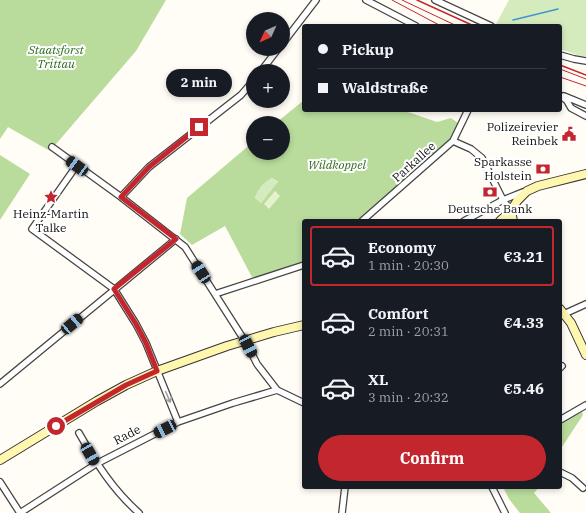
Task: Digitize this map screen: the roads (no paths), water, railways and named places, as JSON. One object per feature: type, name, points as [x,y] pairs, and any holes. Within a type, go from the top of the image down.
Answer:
[{"type":"main road","points":[[507,219],[517,201],[527,191],[543,184],[586,174]]},
{"type":"main road","points":[[562,311],[571,323],[586,355]]},
{"type":"main road","points":[[0,460],[97,401],[126,385],[157,371],[244,340],[302,326]]},
{"type":"street","points":[[290,34],[316,0]]},
{"type":"street","points":[[366,0],[412,24]]},
{"type":"street","points":[[435,0],[487,24]]},
{"type":"street","points":[[266,64],[273,56]]},
{"type":"street","points":[[562,56],[574,60],[586,61]]},
{"type":"street","points":[[121,197],[149,167],[240,95],[246,88]]},
{"type":"street","points":[[562,96],[586,105]]},
{"type":"street","points":[[562,97],[567,101],[571,108],[586,116]]},
{"type":"street","name":"Parkallee","points":[[364,219],[454,141],[467,112]]},
{"type":"street","points":[[454,141],[471,149],[482,158],[503,200],[511,211]]},
{"type":"street","points":[[52,147],[121,197],[185,247],[244,340],[257,364],[277,390],[302,402]]},
{"type":"street","points":[[77,166],[32,229],[114,289],[146,343],[178,422]]},
{"type":"street","points":[[468,219],[503,200],[527,191]]},
{"type":"street","points":[[0,384],[176,239]]},
{"type":"street","points":[[215,294],[302,265]]},
{"type":"street","points":[[562,311],[586,304]]},
{"type":"street","name":"Rade","points":[[20,513],[96,464],[178,422],[277,390]]},
{"type":"street","points":[[562,419],[586,405]]},
{"type":"street","points":[[79,434],[96,464],[118,492],[139,513]]},
{"type":"street","points":[[562,473],[572,478],[583,488]]},
{"type":"street","points":[[0,482],[20,513]]},
{"type":"street","points":[[342,513],[345,489]]},
{"type":"street","points":[[493,489],[505,513]]},
{"type":"waterway","points":[[513,20],[558,9]]},
{"type":"tram line","points":[[392,0],[437,24]]},
{"type":"tram line","points":[[402,0],[453,24]]},
{"type":"tram line","points":[[562,70],[586,79]]},
{"type":"tram line","points":[[562,78],[586,86]]},
{"type":"railway","points":[[417,0],[470,24]]},
{"type":"railway","points":[[562,66],[586,75]]},
{"type":"place","name":"Polizeirevier Reinbek","points":[[569,134]]},
{"type":"place","name":"Sparkasse Holstein","points":[[543,169]]},
{"type":"place","name":"Deutsche Bank","points":[[490,192]]},
{"type":"place","name":"Heinz-Martin Talke","points":[[51,197]]},
{"type":"park label","name":"Staatsforst Trittau","points":[[56,57]]},
{"type":"park label","name":"Wildkoppel","points":[[337,165]]}]
